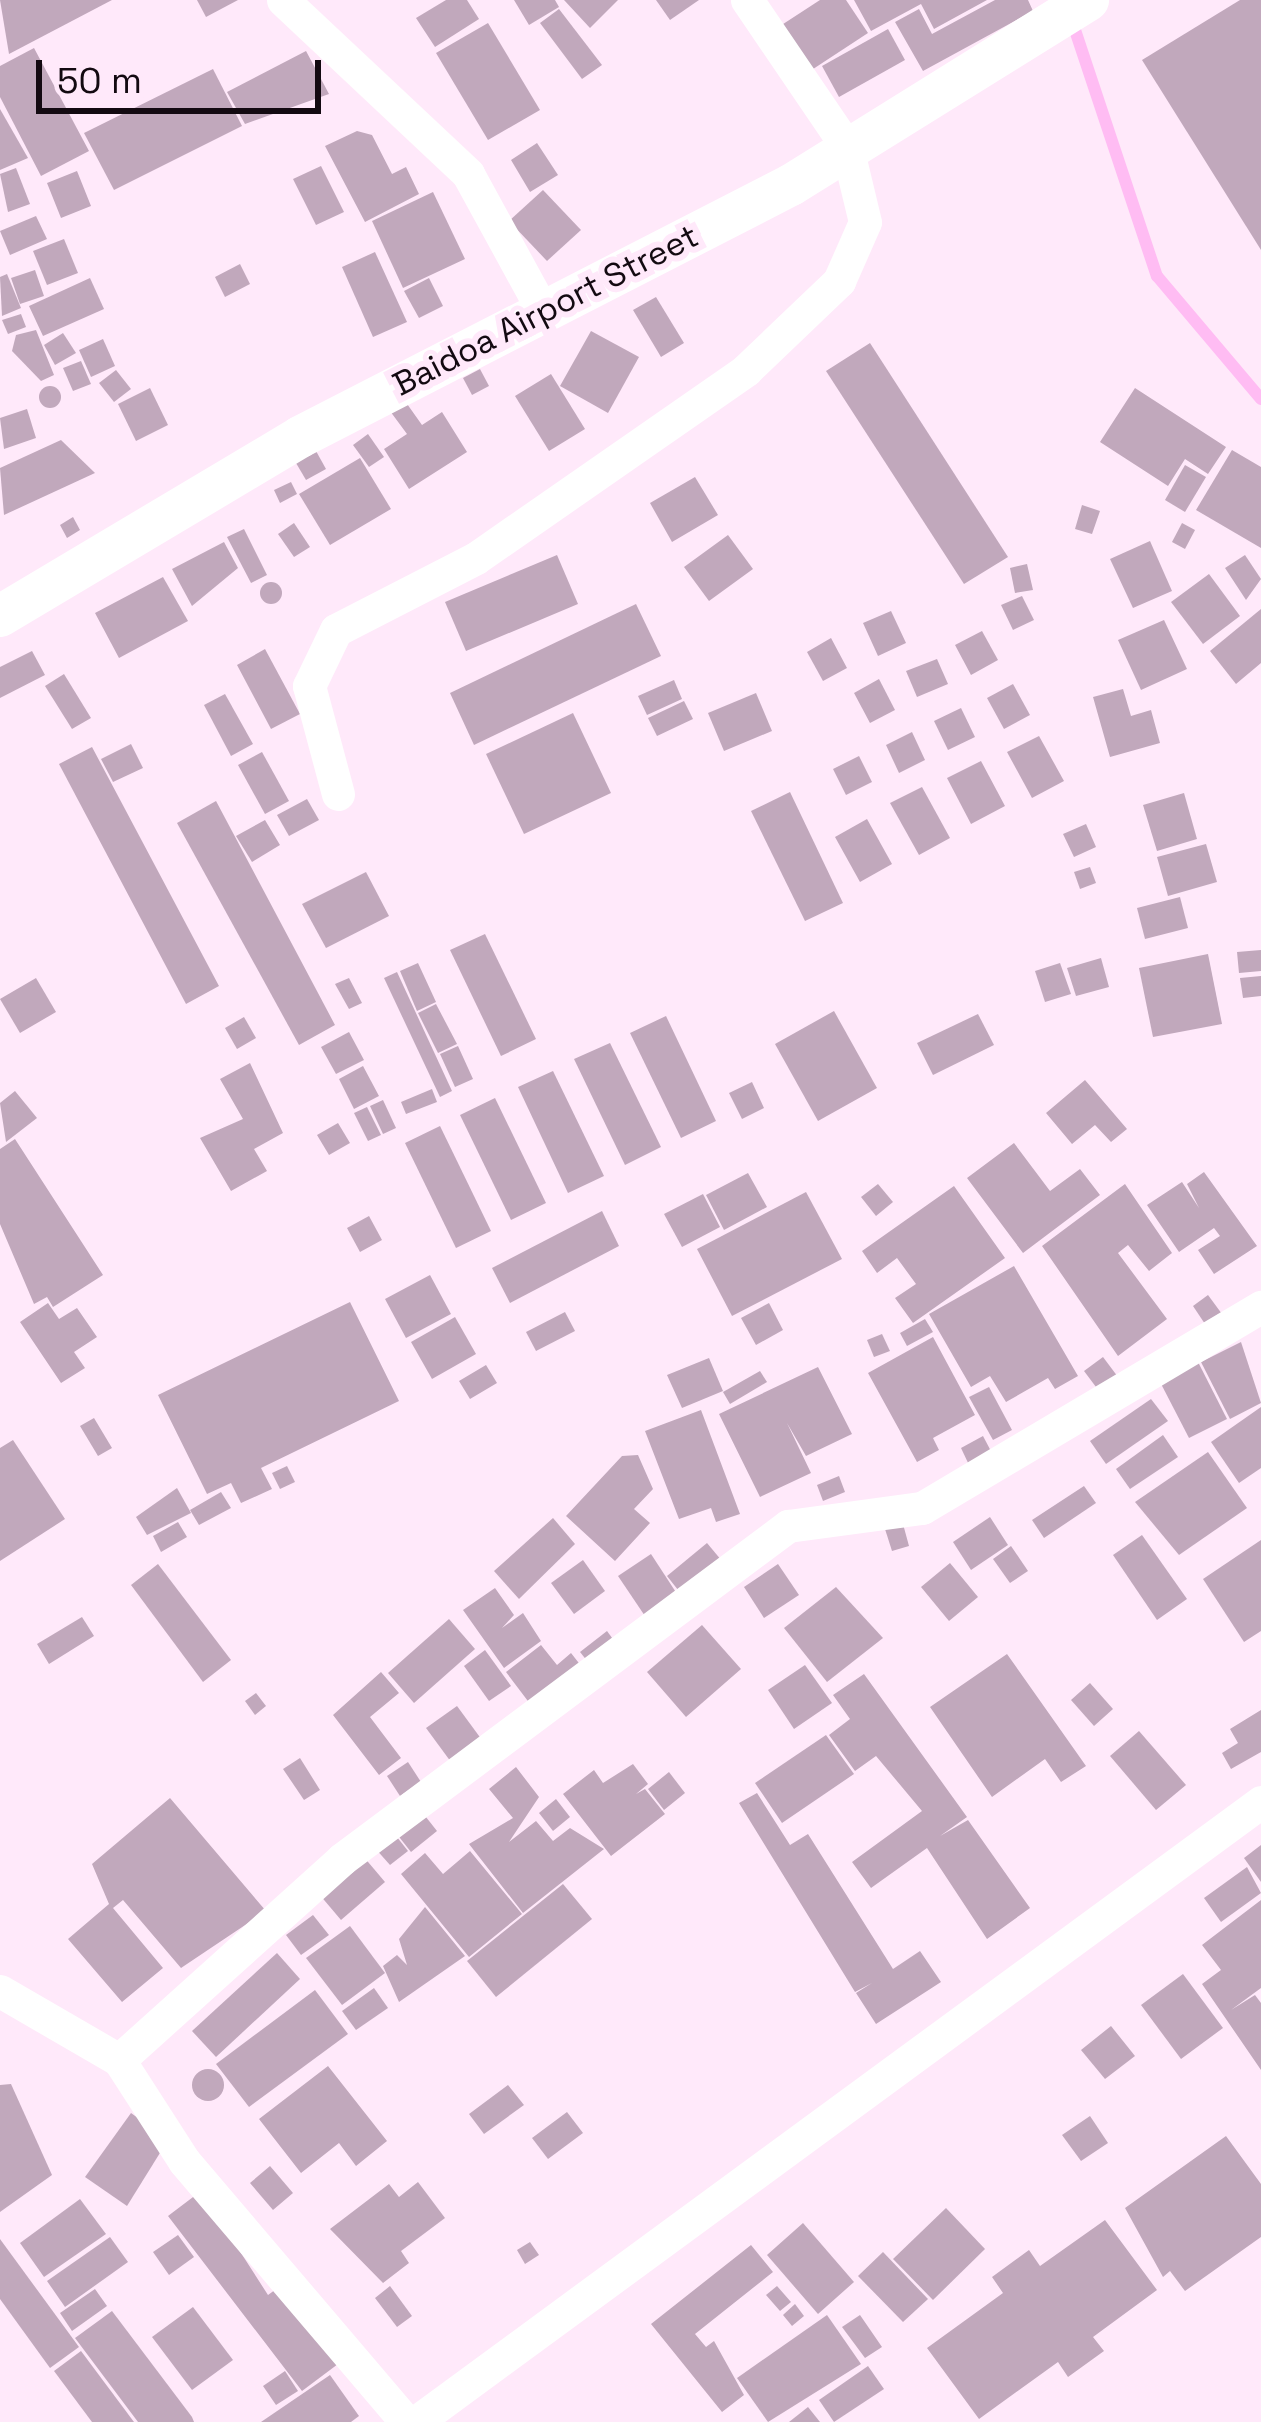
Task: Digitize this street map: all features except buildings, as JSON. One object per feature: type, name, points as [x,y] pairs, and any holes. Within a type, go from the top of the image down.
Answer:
[{"type":"street","points":[[283,0],[468,174],[543,311]]},
{"type":"street","points":[[338,794],[309,686],[335,630],[476,558],[746,370],[848,261],[865,221],[848,147],[747,0]]},
{"type":"street","name":"Baidoa Airport Street","points":[[0,616],[300,437],[848,147],[1014,40],[1088,0]]},
{"type":"street","points":[[119,2060],[342,1859],[788,1526],[922,1508],[1261,1307]]},
{"type":"street","points":[[416,2422],[1261,1802]]},
{"type":"street","points":[[0,1991],[119,2060],[184,2161],[406,2422]]},
{"type":"waterway","points":[[1071,18],[1157,276],[1261,399]]}]
